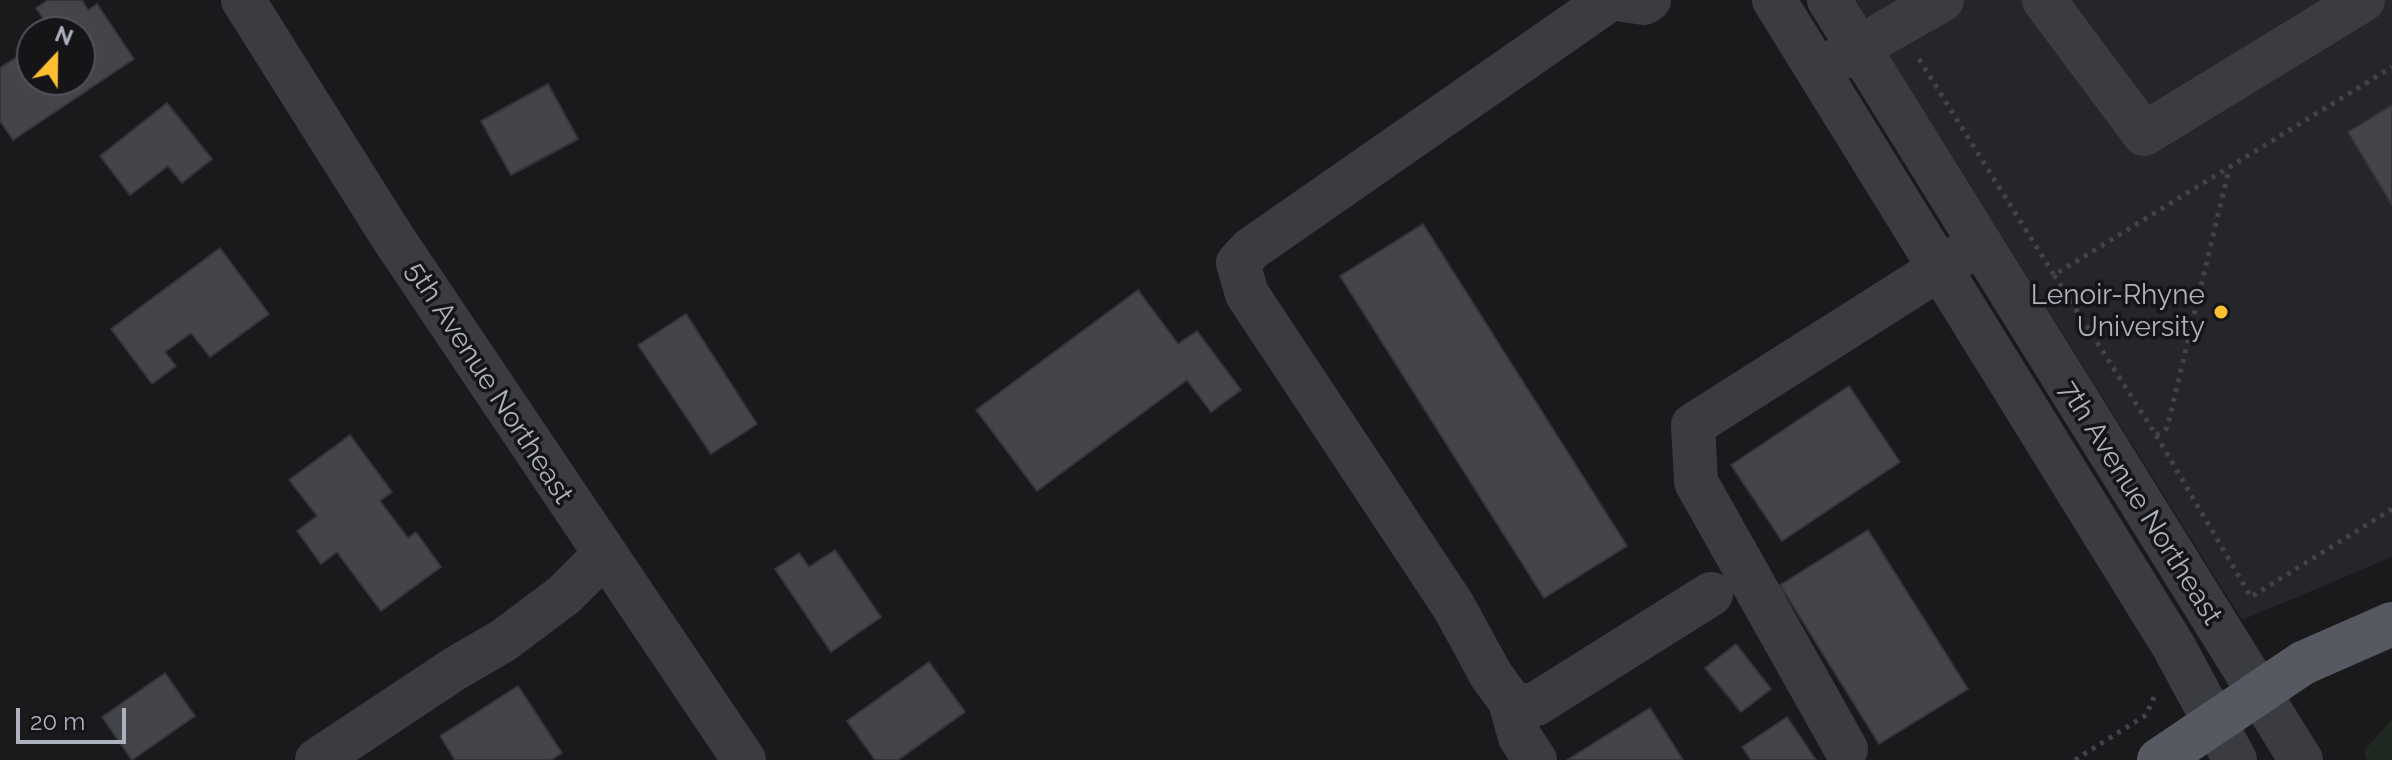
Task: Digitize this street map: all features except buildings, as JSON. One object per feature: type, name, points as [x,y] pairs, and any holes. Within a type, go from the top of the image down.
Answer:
[{"type":"main road","points":[[2159,760],[2226,741],[2262,694],[2303,663],[2392,624]]},
{"type":"street","name":"5th Avenue Northeast","points":[[243,0],[393,238],[603,556],[744,760]]},
{"type":"street","points":[[1535,760],[1520,737],[1510,701],[1491,675],[1454,607],[1247,294],[1238,263],[1251,249],[1609,0]]},
{"type":"street","points":[[1624,0],[1644,3],[1649,0]]},
{"type":"street","name":"7th Avenue Northeast","points":[[1829,0],[2301,760]]},
{"type":"street","points":[[1816,72],[1942,0]]},
{"type":"street","points":[[2044,0],[2144,134],[2363,0]]},
{"type":"street","name":"7th Avenue Northeast","points":[[1781,2],[1816,72],[2226,741]]},
{"type":"street","points":[[1846,749],[1696,482],[1693,425],[1980,243]]},
{"type":"street","points":[[317,760],[504,640],[564,595],[603,556]]},
{"type":"street","points":[[1510,701],[1522,706],[1536,704],[1711,594]]},
{"type":"path","points":[[2156,435],[2167,428],[2229,168]]},
{"type":"path","points":[[2054,275],[2156,435],[2251,597],[2392,509]]},
{"type":"path","points":[[2075,760],[2146,715],[2154,697],[2154,683]]},
{"type":"shaded area","name":"Lenoir-Rhyne University","points":[[1854,0],[2392,0],[2392,557],[2242,620]]},
{"type":"shaded area","points":[[2392,719],[2392,760],[2367,760],[2364,751]]},
{"type":"place","name":"Lenoir-Rhyne University","points":[[2221,312]]}]
